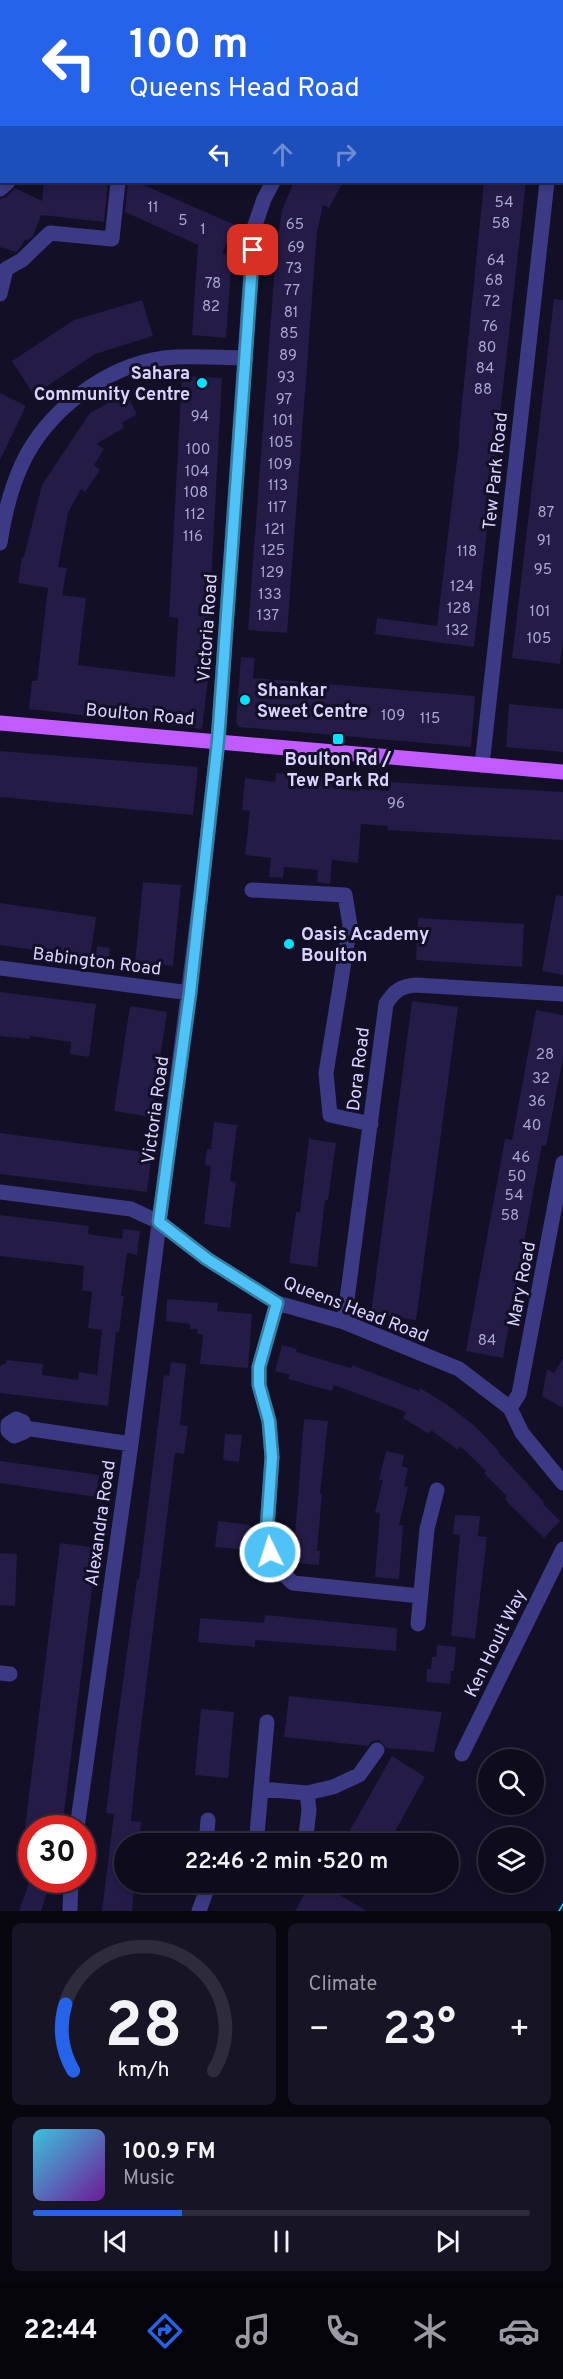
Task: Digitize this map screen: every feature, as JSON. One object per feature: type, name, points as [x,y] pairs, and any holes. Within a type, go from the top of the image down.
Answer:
[{"type":"main road","name":"Boulton Road","points":[[0,723],[563,772]]},
{"type":"street","points":[[0,294],[6,269],[22,260],[50,233],[112,238],[118,183]]},
{"type":"street","name":"Victoria Road","points":[[159,1222],[190,993],[218,741],[254,228],[272,183]]},
{"type":"street","name":"Tew Park Road","points":[[482,765],[547,183]]},
{"type":"street","points":[[0,543],[3,520],[22,464],[35,440],[55,416],[77,397],[101,381],[131,367],[164,358],[246,358]]},
{"type":"street","points":[[252,890],[345,895],[350,925],[326,1073],[330,1115],[371,1124]]},
{"type":"street","name":"Babington Road","points":[[0,968],[190,993]]},
{"type":"street","name":"Dora Road","points":[[344,1322],[386,1004],[393,993],[404,986],[416,985],[563,994]]},
{"type":"street","name":"Mary Road","points":[[510,1408],[519,1394],[563,1163]]},
{"type":"street","name":"Queens Head Road","points":[[0,1192],[131,1209],[159,1222],[207,1259],[277,1303],[344,1322],[459,1370],[510,1408],[522,1433],[563,1483]]},
{"type":"street","name":"Alexandra Road","points":[[78,1815],[131,1444],[159,1222]]},
{"type":"street","points":[[277,1303],[259,1367],[259,1385],[269,1421],[272,1457],[267,1529],[270,1552],[276,1567],[293,1583],[420,1596]]},
{"type":"street","points":[[25,1428],[131,1444]]},
{"type":"street","points":[[418,1624],[427,1529],[437,1490]]},
{"type":"street","name":"Ken Hoult Way","points":[[462,1754],[563,1549]]},
{"type":"street","points":[[257,1833],[267,1722]]},
{"type":"street","points":[[261,1789],[307,1793],[333,1787],[359,1775],[377,1750]]},
{"type":"street","points":[[306,1833],[309,1810],[307,1793]]},
{"type":"street","points":[[207,1833],[208,1820]]},
{"type":"street","points":[[70,1911],[71,1893]]},
{"type":"street","points":[[199,1911],[206,1893]]},
{"type":"building","points":[[44,183],[108,183],[104,222],[41,215],[33,236],[28,240],[25,239],[16,252],[0,247],[0,199],[6,197],[15,188],[42,201]]},
{"type":"building","points":[[128,183],[139,183],[235,225],[222,254],[232,255],[226,338],[192,335],[198,245],[125,212]]},
{"type":"building","points":[[294,183],[342,183],[329,208],[323,205],[317,232],[287,633],[248,630],[276,251],[282,210]]},
{"type":"building","points":[[484,183],[526,183],[474,647],[375,634],[377,618],[437,626]]},
{"type":"building","points":[[554,299],[563,300],[563,640],[560,664],[512,658]]},
{"type":"building","points":[[142,300],[153,336],[95,354],[34,395],[12,361],[74,320]]},
{"type":"building","points":[[182,376],[222,378],[209,620],[204,619],[201,680],[208,680],[202,729],[29,709],[32,681],[37,681],[48,588],[18,583],[22,557],[24,557],[42,485],[90,413],[126,393],[137,414],[122,423],[124,428],[96,444],[104,449],[94,465],[100,470],[85,492],[81,489],[68,513],[58,567],[67,568],[62,595],[86,598],[78,665],[175,677],[178,618],[169,617]]},
{"type":"building","points":[[0,393],[26,406],[0,460]]},
{"type":"building","points":[[241,657],[255,658],[253,678],[475,696],[471,747],[239,727],[236,722]]},
{"type":"building","points":[[509,704],[563,709],[563,752],[506,747]]},
{"type":"building","points":[[0,751],[198,767],[193,815],[0,797]]},
{"type":"building","points":[[276,773],[333,778],[332,788],[360,791],[360,789],[389,791],[390,782],[563,792],[563,840],[387,830],[388,826],[361,824],[358,863],[332,860],[330,884],[317,882],[318,870],[284,867],[283,878],[269,877],[271,858],[245,855],[250,811],[242,810],[245,778],[275,782]]},
{"type":"building","points":[[143,882],[181,885],[173,966],[135,962]]},
{"type":"building","points":[[556,895],[563,896],[563,975],[542,971]]},
{"type":"building","points":[[0,903],[96,917],[90,958],[0,945]]},
{"type":"building","points":[[418,918],[524,924],[522,967],[416,960]]},
{"type":"building","points":[[97,946],[110,948],[108,965],[94,965]]},
{"type":"building","points":[[0,992],[96,1004],[89,1057],[70,1054],[71,1042],[30,1036],[29,1039],[0,1036]]},
{"type":"building","points":[[412,1001],[458,1007],[416,1320],[371,1314]]},
{"type":"building","points":[[130,1006],[167,1012],[151,1117],[114,1111]]},
{"type":"building","points":[[536,1010],[563,1015],[563,1057],[546,1146],[542,1145],[540,1155],[503,1358],[466,1351],[505,1139],[512,1140]]},
{"type":"building","points":[[214,1122],[237,1125],[230,1181],[236,1182],[230,1228],[204,1224],[211,1166],[205,1165],[207,1149],[211,1149]]},
{"type":"building","points":[[0,1133],[152,1153],[147,1192],[0,1174]]},
{"type":"building","points":[[309,1139],[336,1143],[328,1200],[325,1200],[317,1267],[289,1263],[296,1212],[300,1212]]},
{"type":"building","points":[[0,1215],[89,1226],[88,1234],[122,1239],[123,1229],[140,1231],[137,1255],[127,1253],[121,1296],[124,1296],[119,1332],[116,1332],[108,1406],[0,1393],[0,1366],[6,1363],[6,1360],[43,1364],[42,1375],[78,1380],[79,1372],[97,1375],[102,1330],[88,1328],[92,1292],[82,1290],[84,1266],[0,1256]]},
{"type":"building","points":[[167,1299],[218,1303],[217,1311],[252,1314],[248,1368],[200,1364],[203,1334],[197,1334],[198,1329],[190,1329],[190,1324],[166,1321]]},
{"type":"building","points":[[282,1345],[297,1349],[296,1352],[351,1368],[352,1365],[419,1391],[420,1388],[446,1404],[475,1426],[560,1521],[544,1538],[509,1504],[505,1499],[507,1496],[484,1473],[486,1471],[460,1446],[458,1450],[431,1430],[429,1434],[403,1418],[406,1412],[334,1385],[332,1391],[288,1379],[290,1375],[275,1371]]},
{"type":"building","points":[[563,1358],[563,1408],[542,1396],[547,1369],[554,1373]]},
{"type":"building","points":[[171,1362],[186,1364],[180,1425],[188,1426],[184,1454],[175,1453],[138,1751],[131,1821],[141,1822],[140,1833],[114,1833],[114,1893],[134,1893],[132,1911],[102,1911],[114,1814],[106,1813],[114,1748],[137,1579],[139,1579],[164,1375],[169,1376]]},
{"type":"building","points":[[304,1419],[328,1421],[320,1494],[322,1494],[317,1551],[320,1551],[319,1565],[297,1563],[298,1549],[294,1549]]},
{"type":"building","points":[[225,1434],[242,1435],[239,1462],[223,1460]]},
{"type":"building","points":[[386,1451],[404,1455],[402,1466],[408,1468],[404,1486],[408,1487],[399,1525],[403,1525],[399,1579],[375,1577],[380,1513],[375,1512],[383,1480],[379,1480]]},
{"type":"building","points":[[0,1461],[99,1475],[96,1497],[0,1483]]},
{"type":"building","points":[[455,1515],[480,1516],[478,1536],[487,1537],[475,1639],[451,1636],[460,1535],[453,1534]]},
{"type":"building","points":[[218,1521],[250,1525],[247,1550],[215,1547]]},
{"type":"building","points":[[60,1543],[97,1548],[64,1815],[27,1815]]},
{"type":"building","points":[[0,1553],[17,1554],[15,1606],[0,1605]]},
{"type":"building","points":[[265,1615],[397,1628],[396,1651],[255,1640],[255,1647],[198,1642],[200,1618],[264,1623]]},
{"type":"building","points":[[437,1645],[456,1647],[454,1671],[451,1671],[450,1684],[426,1682],[427,1669],[431,1669],[432,1657],[436,1657]]},
{"type":"building","points":[[289,1696],[442,1712],[434,1752],[386,1748],[379,1740],[372,1741],[368,1746],[284,1737]]},
{"type":"building","points":[[201,1709],[234,1712],[228,1778],[195,1775]]},
{"type":"building","points":[[392,1756],[425,1777],[394,1833],[348,1833]]},
{"type":"building","points":[[25,1893],[47,1893],[41,1911],[19,1911]]},
{"type":"building","points":[[305,1893],[336,1893],[367,1911],[295,1911]]},
{"type":"tram line","points":[[559,1911],[563,1904]]},
{"type":"place","name":"Sahara Community Centre","points":[[202,383]]},
{"type":"place","name":"Shankar Sweet Centre","points":[[245,700]]},
{"type":"place","name":"Boulton Rd / Tew Park Rd","points":[[338,739]]},
{"type":"place","name":"Oasis Academy Boulton","points":[[289,944]]},
{"type":"route","points":[[253,250],[218,741],[190,993],[159,1222],[207,1259],[277,1303],[259,1367],[259,1385],[269,1421],[272,1457],[267,1529],[270,1552]]}]
